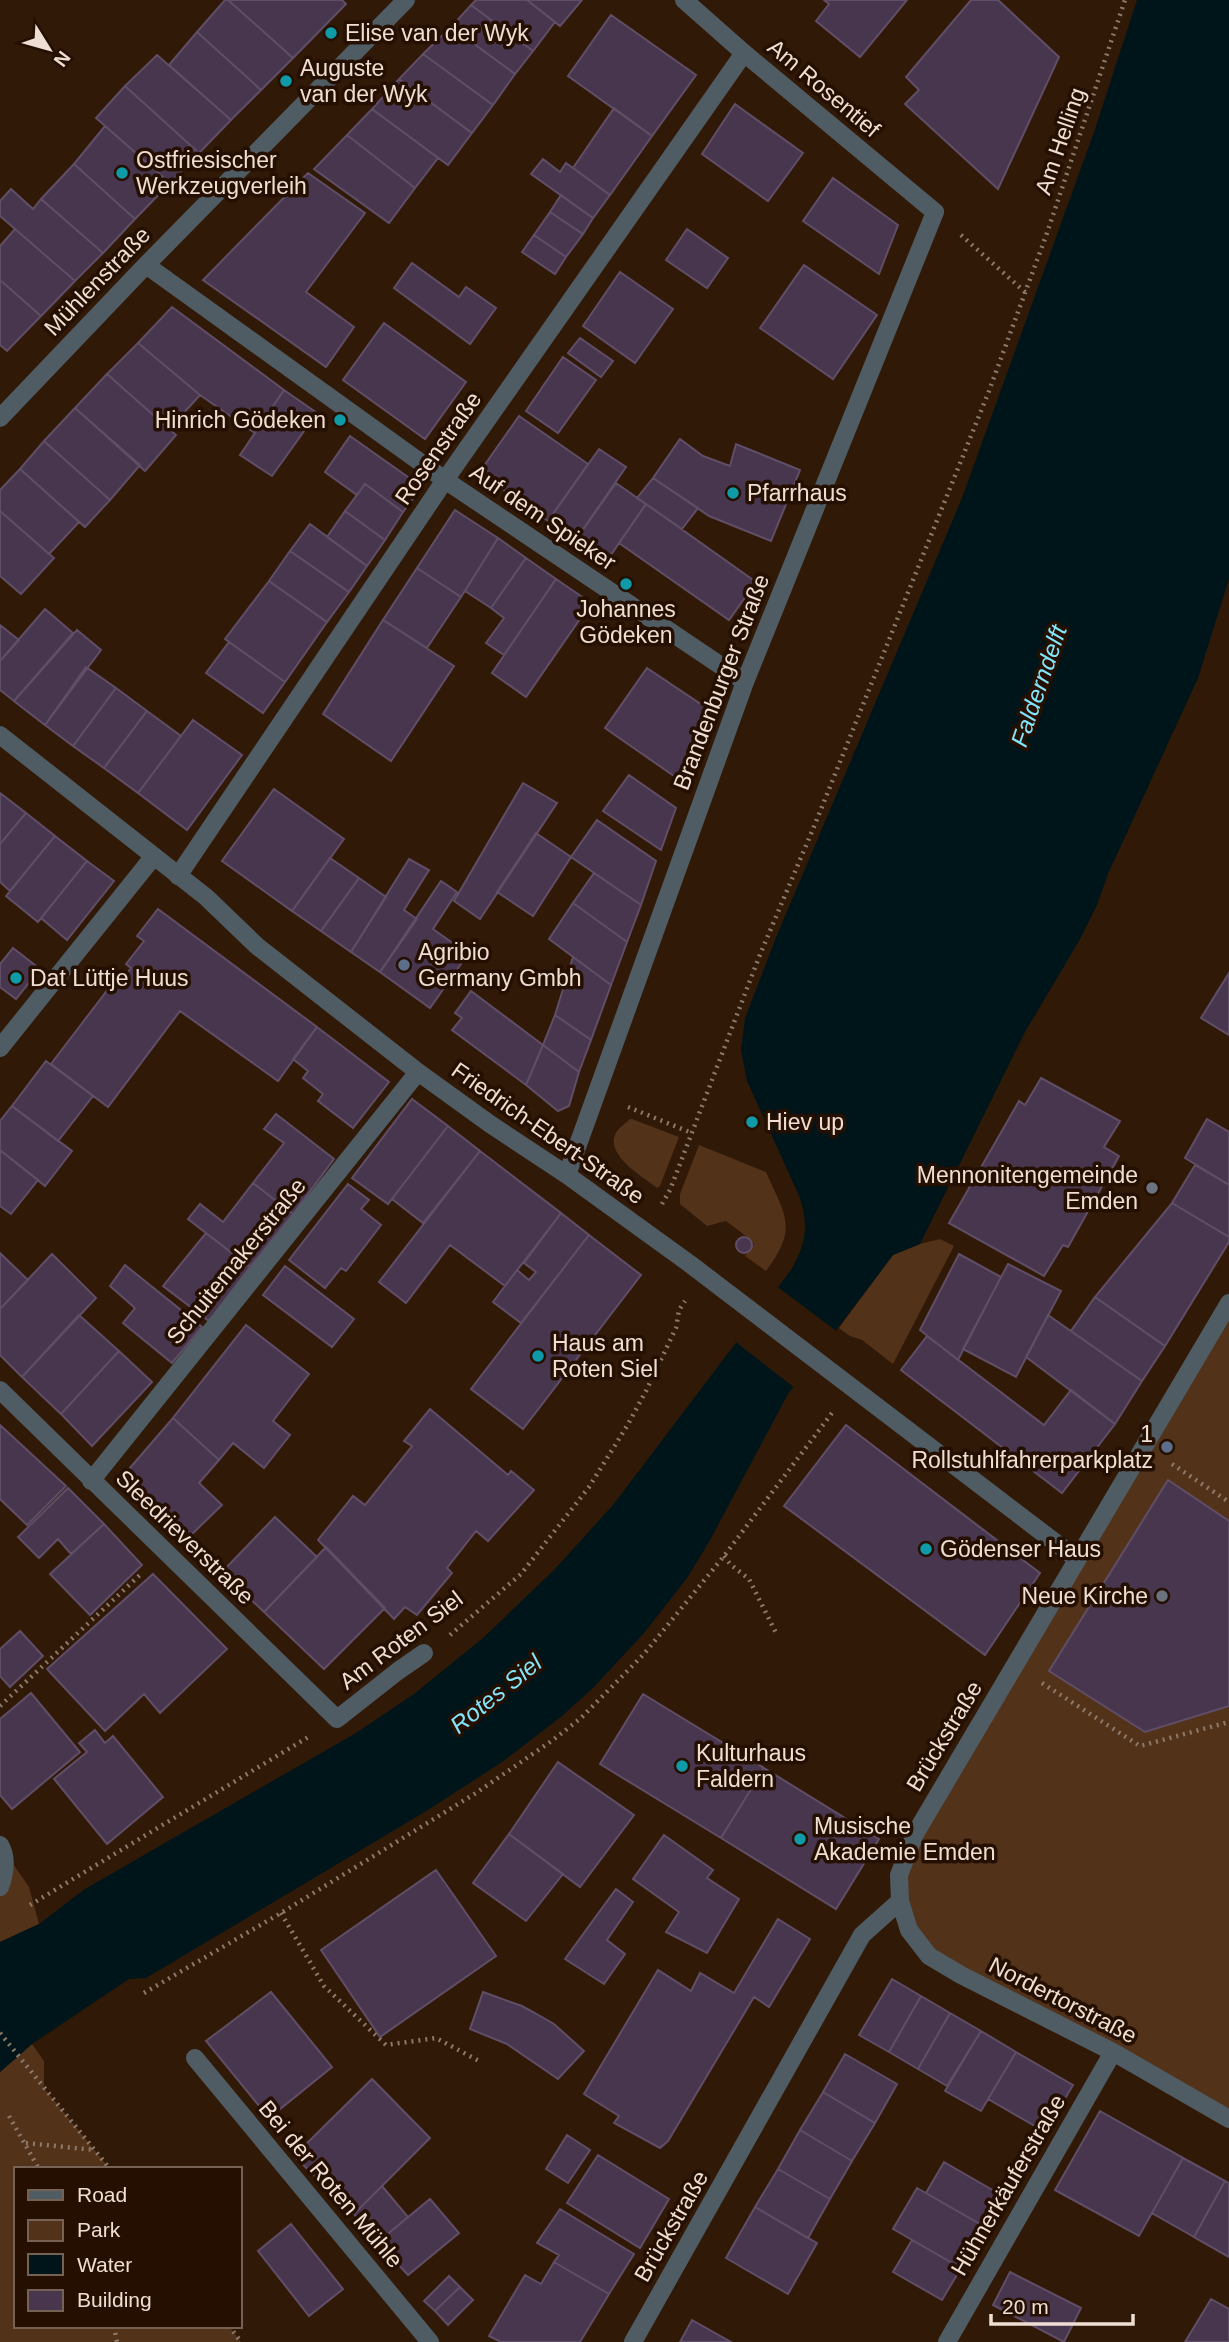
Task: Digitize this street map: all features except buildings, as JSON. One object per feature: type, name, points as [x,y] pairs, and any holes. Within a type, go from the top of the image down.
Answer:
[{"type":"street","name":"Mühlenstraße","points":[[0,418],[406,0]]},
{"type":"street","name":"Am Rosentief","points":[[684,0],[935,212]]},
{"type":"street","name":"Rosenstraße","points":[[178,876],[445,480],[744,53]]},
{"type":"street","name":"Brandenburger Straße","points":[[566,1175],[745,682],[935,212]]},
{"type":"street","name":"Auf dem Spieker","points":[[146,265],[445,480],[745,682]]},
{"type":"street","name":"Friedrich-Ebert-Straße","points":[[0,735],[206,897],[257,946],[418,1072],[705,1275],[1077,1559]]},
{"type":"street","points":[[0,1048],[154,856]]},
{"type":"street","name":"Schuitemakerstraße","points":[[92,1481],[418,1072]]},
{"type":"street","name":"Brückstraße","points":[[633,2342],[862,1935],[900,1901],[900,1875],[915,1834],[1229,1303]]},
{"type":"street","name":"Sleedrieverstraße","points":[[0,1390],[337,1719]]},
{"type":"street","name":"Am Roten Siel","points":[[337,1719],[424,1653]]},
{"type":"street","points":[[0,1845],[5,1862],[0,1887]]},
{"type":"street","name":"Nordertorstraße","points":[[900,1901],[909,1930],[929,1956],[1113,2052],[1229,2119]]},
{"type":"street","name":"Hühnerkäuferstraße","points":[[947,2342],[1113,2052]]},
{"type":"street","name":"Bei der Roten Mühle","points":[[195,2057],[430,2342]]},
{"type":"path","name":"Am Helling","points":[[670,1190],[759,957],[989,391],[1026,293],[1125,0]]},
{"type":"path","points":[[935,212],[1026,293]]},
{"type":"path","points":[[595,1093],[692,1133]]},
{"type":"path","name":"Am Roten Siel","points":[[424,1653],[474,1617],[521,1574],[589,1487],[646,1391],[676,1328],[679,1310],[705,1275]]},
{"type":"path","points":[[145,1993],[475,1793],[581,1718],[644,1654],[724,1556],[851,1387]]},
{"type":"path","points":[[1144,1446],[1229,1502]]},
{"type":"path","points":[[0,1706],[166,1550]]},
{"type":"path","points":[[724,1556],[749,1579],[777,1635]]},
{"type":"path","points":[[1014,1665],[1140,1746],[1229,1722]]},
{"type":"path","name":"Am Roten Siel","points":[[27,1906],[337,1719]]},
{"type":"path","points":[[281,1913],[324,1986],[386,2045],[436,2038],[481,2062]]},
{"type":"path","points":[[0,2033],[109,2167]]},
{"type":"path","points":[[9,2116],[37,2167]]},
{"type":"path","points":[[26,2143],[96,2150]]},
{"type":"green space","points":[[630,1119],[679,1137],[657,1188],[626,1164],[615,1148],[617,1131]]},
{"type":"green space","points":[[699,1145],[766,1172],[786,1222],[782,1244],[766,1271],[745,1256],[754,1244],[751,1240],[726,1221],[707,1226],[680,1204],[680,1194]]},
{"type":"green space","points":[[940,1239],[954,1246],[893,1364],[862,1340],[839,1328],[893,1255]]},
{"type":"green space","points":[[1229,1303],[1229,2119],[929,1956],[900,1901],[915,1834]]},
{"type":"green space","points":[[0,1845],[29,1887],[39,1924],[0,1942]]},
{"type":"green space","points":[[32,2044],[44,2061],[44,2088],[108,2167],[14,2167],[14,2328],[230,2328],[241,2342],[0,2342],[0,2072]]},
{"type":"water","points":[[1137,0],[1229,0],[1229,579],[1198,678],[1108,874],[1097,905],[1025,1032],[920,1244],[893,1255],[788,1394],[687,1578],[644,1633],[593,1688],[562,1716],[502,1762],[428,1810],[146,1978],[129,1979],[32,2044],[0,2072],[0,1942],[39,1924],[85,1889],[356,1733],[414,1694],[483,1638],[554,1570],[613,1505],[791,1270],[804,1235],[803,1208],[747,1081],[741,1050],[745,1018],[777,935],[962,498],[1094,132]]},
{"type":"pier","points":[[775,1285],[839,1333],[796,1389],[733,1340]]},
{"type":"place","name":"Elise van der Wyk","points":[[331,33]]},
{"type":"place","name":"Auguste van der Wyk","points":[[286,81]]},
{"type":"place","name":"Ostfriesischer Werkzeugverleih","points":[[122,173]]},
{"type":"place","name":"Hinrich Gödeken","points":[[340,420]]},
{"type":"place","name":"Pfarrhaus","points":[[733,493]]},
{"type":"place","name":"Johannes Gödeken","points":[[626,584]]},
{"type":"place","name":"Agribio Germany Gmbh","points":[[404,965]]},
{"type":"place","name":"Dat Lüttje Huus","points":[[16,978]]},
{"type":"place","name":"Hiev up","points":[[752,1122]]},
{"type":"place","name":"Mennonitengemeinde Emden","points":[[1152,1188]]},
{"type":"place","name":"Haus am Roten Siel","points":[[538,1356]]},
{"type":"place","name":"1 Rollstuhlfahrerparkplatz","points":[[1167,1447]]},
{"type":"place","name":"Gödenser Haus","points":[[926,1549]]},
{"type":"place","name":"Neue Kirche","points":[[1162,1596]]},
{"type":"place","name":"Kulturhaus Faldern","points":[[682,1766]]},
{"type":"place","name":"Musische Akademie Emden","points":[[800,1839]]},
{"type":"water label","name":"Falderndelft","points":[[1039,686]]},
{"type":"water label","name":"Rotes Siel","points":[[496,1694]]}]
